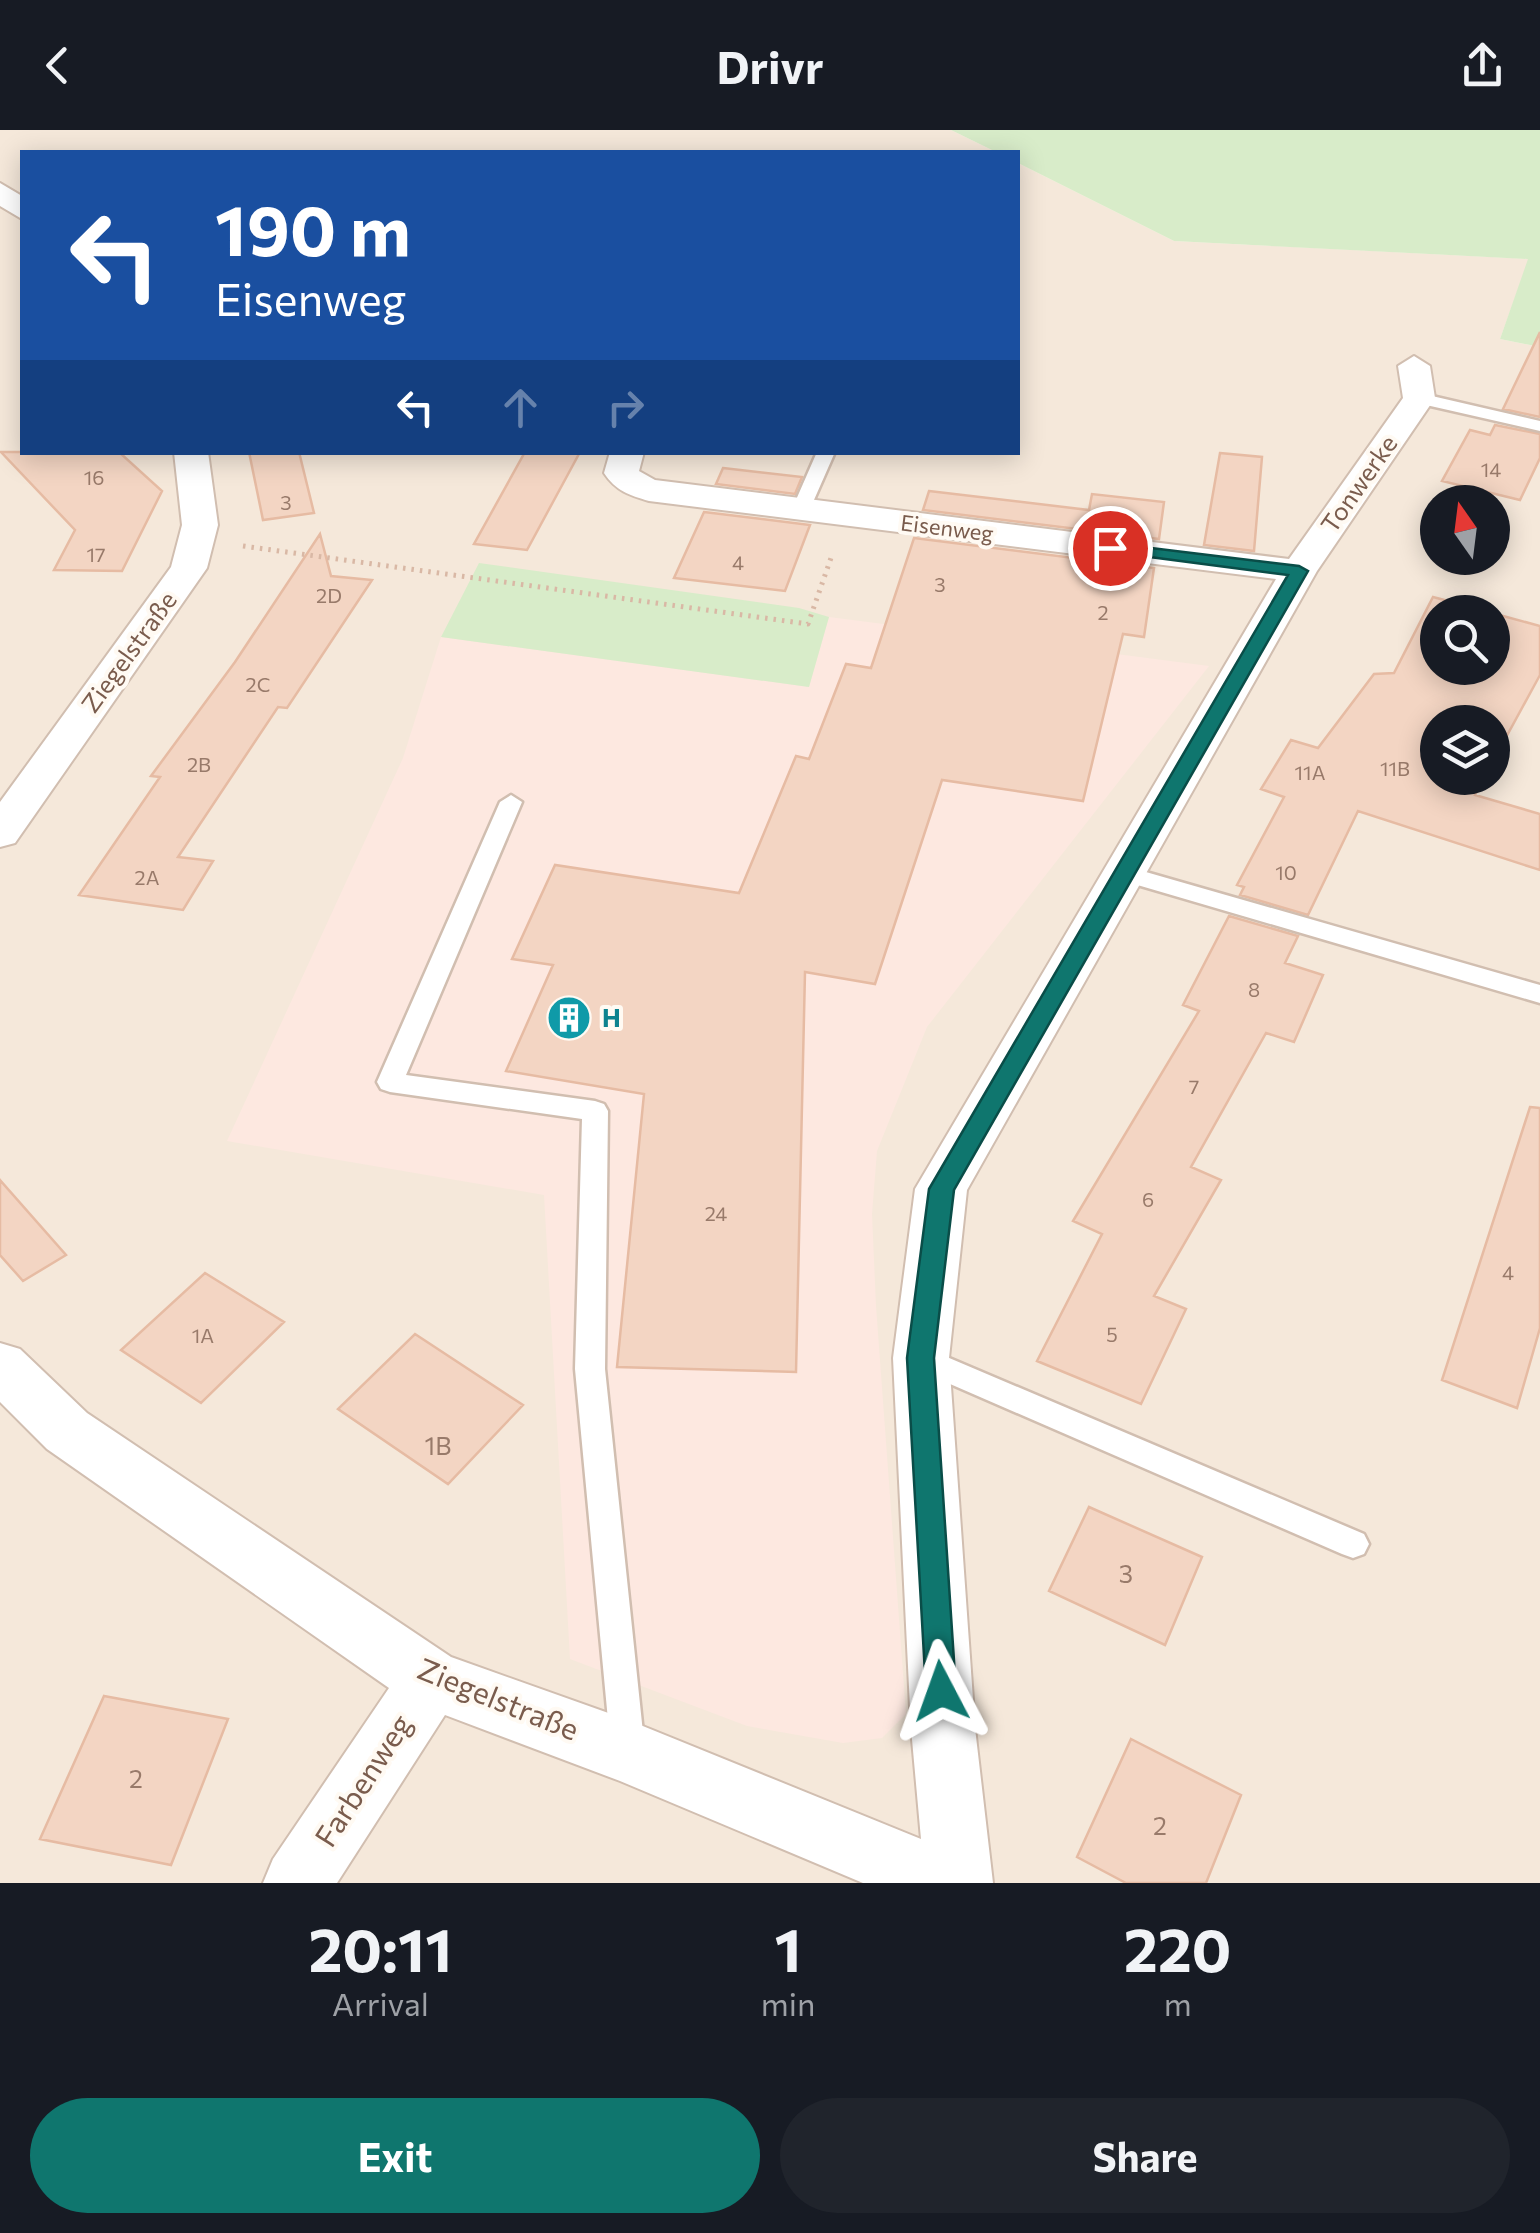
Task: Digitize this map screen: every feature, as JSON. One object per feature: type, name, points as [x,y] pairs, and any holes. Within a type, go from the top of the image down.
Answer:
[{"type":"street","points":[[0,191],[20,209]]},
{"type":"street","name":"Tonwerke","points":[[958,1883],[943,1728],[920,1358],[942,1189],[1299,571],[1416,382]]},
{"type":"street","points":[[192,455],[201,504],[202,540]]},
{"type":"street","name":"Eisenweg","points":[[626,455],[621,473],[632,484],[649,490],[1299,571]]},
{"type":"street","name":"Ziegelstraße","points":[[0,832],[190,568],[202,540]]},
{"type":"street","name":"Ziegelstraße","points":[[0,1366],[67,1431],[431,1680],[628,1752],[945,1883]]},
{"type":"street","name":"Farbenweg","points":[[297,1883],[431,1680]]},
{"type":"lane","points":[[1416,382],[1540,426]]},
{"type":"lane","points":[[801,509],[825,455]]},
{"type":"lane","points":[[511,802],[390,1082],[595,1111],[590,1369],[628,1752]]},
{"type":"lane","points":[[1124,874],[1540,994]]},
{"type":"lane","points":[[920,1358],[1353,1544]]},
{"type":"path","points":[[202,540],[808,624],[846,515]]},
{"type":"shaded area","points":[[0,130],[951,130],[992,150],[20,150],[20,455],[1020,455],[1020,164],[1174,241],[1529,259],[1500,339],[1540,347],[1540,1883],[0,1883]]},
{"type":"shaded area","points":[[829,617],[1209,666],[927,1027],[877,1151],[872,1214],[876,1306],[906,1714],[882,1738],[843,1743],[747,1726],[570,1659],[544,1195],[227,1141],[403,758],[441,637],[809,687]]},
{"type":"green space","points":[[951,130],[1540,130],[1540,347],[1500,339],[1528,259],[1174,241],[1020,164],[1020,150],[992,150]]},
{"type":"green space","points":[[479,563],[799,608],[829,617],[809,687],[441,637]]},
{"type":"building","points":[[1540,332],[1540,417],[1503,409]]},
{"type":"building","points":[[1495,425],[1540,434],[1540,458],[1520,500],[1510,498],[1510,485],[1458,485],[1442,481],[1470,430],[1490,435]]},
{"type":"building","points":[[1,452],[122,455],[162,491],[122,571],[54,570],[75,530]]},
{"type":"building","points":[[1220,453],[1262,457],[1254,551],[1204,545]]},
{"type":"building","points":[[250,455],[300,455],[314,513],[263,520]]},
{"type":"building","points":[[523,455],[578,455],[527,550],[474,544]]},
{"type":"building","points":[[723,468],[802,477],[795,494],[716,484]]},
{"type":"building","points":[[929,491],[1089,510],[1092,494],[1164,502],[1159,539],[923,510]]},
{"type":"building","points":[[704,512],[810,525],[785,591],[674,578]]},
{"type":"building","points":[[320,534],[331,576],[372,580],[287,708],[278,707],[178,857],[213,861],[183,910],[79,895],[160,777],[151,776],[235,662]]},
{"type":"building","points":[[914,538],[1154,568],[1144,637],[1123,634],[1083,801],[942,780],[875,984],[805,972],[796,1372],[617,1367],[644,1094],[506,1071],[553,965],[512,959],[555,865],[739,893],[796,756],[809,759],[846,664],[871,668]]},
{"type":"building","points":[[1510,618],[1540,626],[1540,675],[1510,730],[1510,705],[1420,705],[1420,795],[1475,795],[1540,814],[1540,870],[1358,811],[1308,915],[1240,895],[1244,887],[1237,885],[1284,797],[1261,789],[1291,740],[1318,748],[1374,674],[1394,673],[1420,622],[1420,685],[1510,685]]},
{"type":"building","points":[[1229,916],[1298,936],[1285,963],[1323,975],[1294,1042],[1266,1033],[1191,1167],[1221,1180],[1154,1296],[1186,1309],[1141,1404],[1037,1361],[1102,1234],[1073,1221],[1199,1011],[1183,1005]]},
{"type":"building","points":[[1530,1107],[1540,1108],[1540,1328],[1517,1408],[1442,1380]]},
{"type":"building","points":[[0,1180],[66,1255],[23,1281],[0,1255]]},
{"type":"building","points":[[205,1273],[284,1322],[201,1403],[121,1350]]},
{"type":"building","points":[[415,1334],[523,1405],[448,1484],[338,1409]]},
{"type":"building","points":[[1089,1507],[1202,1557],[1165,1645],[1049,1591]]},
{"type":"building","points":[[104,1696],[228,1719],[171,1865],[40,1839]]},
{"type":"building","points":[[1131,1739],[1241,1795],[1206,1883],[1126,1883],[1077,1857]]},
{"type":"place","name":"H","points":[[569,1018]]},
{"type":"route","points":[[941,1691],[920,1358],[929,1262],[942,1189],[1299,571],[1110,548]]}]
